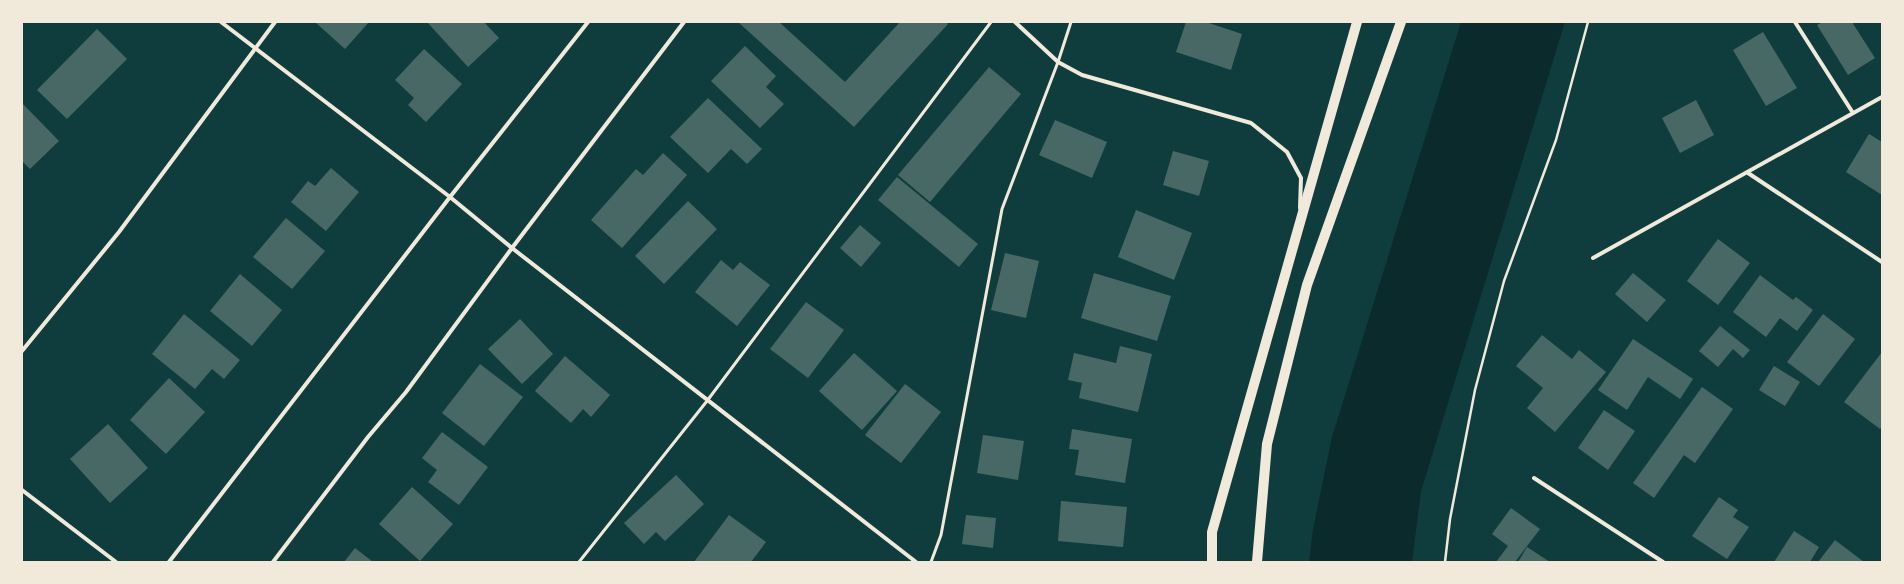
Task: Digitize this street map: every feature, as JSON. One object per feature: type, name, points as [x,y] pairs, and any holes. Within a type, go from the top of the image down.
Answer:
[{"type":"main road","points":[[1212,562],[1212,532],[1357,22]]},
{"type":"main road","points":[[1257,562],[1267,444],[1307,285],[1401,22]]},
{"type":"street","points":[[221,22],[450,197],[512,248],[707,401],[916,562]]},
{"type":"street","points":[[22,350],[119,232],[275,22]]},
{"type":"street","points":[[169,562],[450,197],[588,22]]},
{"type":"street","points":[[273,562],[368,437],[406,392],[512,248],[684,22]]},
{"type":"street","points":[[1015,22],[1058,62],[1082,75],[1251,123],[1288,152],[1301,178],[1300,222]]},
{"type":"street","points":[[1795,22],[1854,113]]},
{"type":"street","points":[[1593,258],[1882,97]]},
{"type":"street","points":[[1748,173],[1882,262]]},
{"type":"street","points":[[1534,478],[1663,562]]},
{"type":"street","points":[[22,490],[116,562]]},
{"type":"lane","points":[[579,562],[707,401],[991,22]]},
{"type":"lane","points":[[931,562],[941,535],[1002,209],[1058,62],[1071,22]]},
{"type":"path","points":[[1445,562],[1452,512],[1475,390],[1504,281],[1556,140],[1588,22]]},
{"type":"water","points":[[1461,22],[1565,22],[1421,491],[1412,562],[1309,562],[1313,529],[1332,437]]},
{"type":"building","points":[[315,22],[369,22],[345,49]]},
{"type":"building","points":[[427,22],[484,22],[499,38],[468,67]]},
{"type":"building","points":[[738,22],[779,22],[845,82],[900,22],[946,22],[948,24],[854,127]]},
{"type":"building","points":[[1186,22],[1206,22],[1242,34],[1231,70],[1176,52]]},
{"type":"building","points":[[1823,22],[1852,22],[1875,58],[1848,75],[1817,25]]},
{"type":"building","points":[[97,29],[127,59],[67,119],[37,90]]},
{"type":"building","points":[[1763,32],[1797,88],[1766,106],[1733,50]]},
{"type":"building","points":[[745,46],[776,76],[766,87],[784,104],[760,128],[711,81]]},
{"type":"building","points":[[424,49],[462,84],[426,122],[408,105],[414,98],[395,80]]},
{"type":"building","points":[[989,67],[1021,94],[930,202],[898,175]]},
{"type":"building","points":[[708,98],[762,149],[747,164],[731,149],[708,173],[670,137]]},
{"type":"building","points":[[1696,100],[1714,135],[1680,153],[1662,118]]},
{"type":"building","points":[[22,103],[59,141],[30,169],[22,161]]},
{"type":"building","points":[[1055,120],[1107,142],[1092,178],[1039,155]]},
{"type":"building","points":[[1869,134],[1882,142],[1882,195],[1846,172]]},
{"type":"building","points":[[1173,151],[1209,161],[1199,196],[1163,185]]},
{"type":"building","points":[[663,153],[687,175],[622,248],[591,220],[636,169],[643,175]]},
{"type":"building","points":[[331,168],[359,192],[326,231],[291,202],[308,181],[315,186]]},
{"type":"building","points":[[897,177],[978,244],[959,267],[878,200]]},
{"type":"building","points":[[688,201],[717,229],[664,284],[635,256]]},
{"type":"building","points":[[1136,210],[1192,233],[1174,280],[1118,257]]},
{"type":"building","points":[[286,218],[325,251],[292,289],[253,257]]},
{"type":"building","points":[[860,225],[881,243],[861,267],[840,248]]},
{"type":"building","points":[[1718,239],[1750,263],[1718,305],[1687,281]]},
{"type":"building","points":[[1005,253],[1039,261],[1026,318],[991,310]]},
{"type":"building","points":[[721,260],[733,270],[740,262],[770,285],[737,326],[695,292]]},
{"type":"building","points":[[1094,273],[1171,296],[1157,341],[1081,318]]},
{"type":"building","points":[[1633,273],[1666,300],[1647,322],[1615,294]]},
{"type":"building","points":[[240,274],[282,310],[252,346],[210,311]]},
{"type":"building","points":[[1760,275],[1793,300],[1796,297],[1813,310],[1797,331],[1780,318],[1766,337],[1733,312]]},
{"type":"building","points":[[806,302],[844,330],[808,378],[770,349]]},
{"type":"building","points":[[184,314],[240,360],[224,379],[212,369],[195,389],[152,354]]},
{"type":"building","points":[[1823,314],[1855,339],[1819,386],[1787,362]]},
{"type":"building","points":[[520,319],[553,354],[522,384],[488,349]]},
{"type":"building","points":[[1720,326],[1750,350],[1743,358],[1733,349],[1718,367],[1699,351]]},
{"type":"building","points":[[1542,335],[1572,359],[1579,350],[1606,372],[1555,432],[1527,408],[1543,388],[1516,366]]},
{"type":"building","points":[[1633,339],[1693,379],[1680,399],[1648,377],[1627,410],[1598,390]]},
{"type":"building","points":[[1120,346],[1152,354],[1138,412],[1079,398],[1082,383],[1068,380],[1074,353],[1116,363]]},
{"type":"building","points":[[1882,352],[1882,427],[1880,429],[1844,402]]},
{"type":"building","points":[[854,353],[897,391],[862,430],[819,391]]},
{"type":"building","points":[[565,356],[610,395],[591,417],[583,409],[571,423],[535,391]]},
{"type":"building","points":[[480,364],[523,397],[484,446],[442,413]]},
{"type":"building","points":[[1774,366],[1800,382],[1785,406],[1759,390]]},
{"type":"building","points":[[169,378],[205,412],[166,454],[130,420]]},
{"type":"building","points":[[905,384],[941,412],[901,463],[865,435]]},
{"type":"building","points":[[1702,387],[1733,409],[1695,463],[1684,455],[1654,498],[1633,483]]},
{"type":"building","points":[[1604,410],[1635,431],[1608,470],[1578,448]]},
{"type":"building","points":[[108,424],[148,468],[110,503],[70,459]]},
{"type":"building","points":[[1072,429],[1132,439],[1125,483],[1075,475],[1079,450],[1069,449]]},
{"type":"building","points":[[442,432],[488,467],[459,505],[428,482],[437,470],[422,458]]},
{"type":"building","points":[[983,435],[1024,441],[1018,480],[977,473]]},
{"type":"building","points":[[676,475],[704,504],[665,541],[656,532],[644,544],[624,523]]},
{"type":"building","points":[[412,487],[453,524],[420,561],[379,524]]},
{"type":"building","points":[[1719,497],[1738,510],[1733,517],[1749,527],[1727,559],[1692,536]]},
{"type":"building","points":[[1061,501],[1127,507],[1123,547],[1058,541]]},
{"type":"building","points":[[1511,508],[1540,529],[1515,562],[1496,562],[1508,546],[1492,534]]},
{"type":"building","points":[[729,515],[766,542],[751,562],[694,562]]},
{"type":"building","points":[[966,515],[996,518],[993,548],[962,544]]},
{"type":"building","points":[[1794,531],[1819,547],[1810,562],[1774,562]]},
{"type":"building","points":[[1835,540],[1864,562],[1818,562]]},
{"type":"building","points":[[1527,547],[1550,562],[1518,562]]},
{"type":"building","points":[[355,548],[373,562],[344,562]]}]
